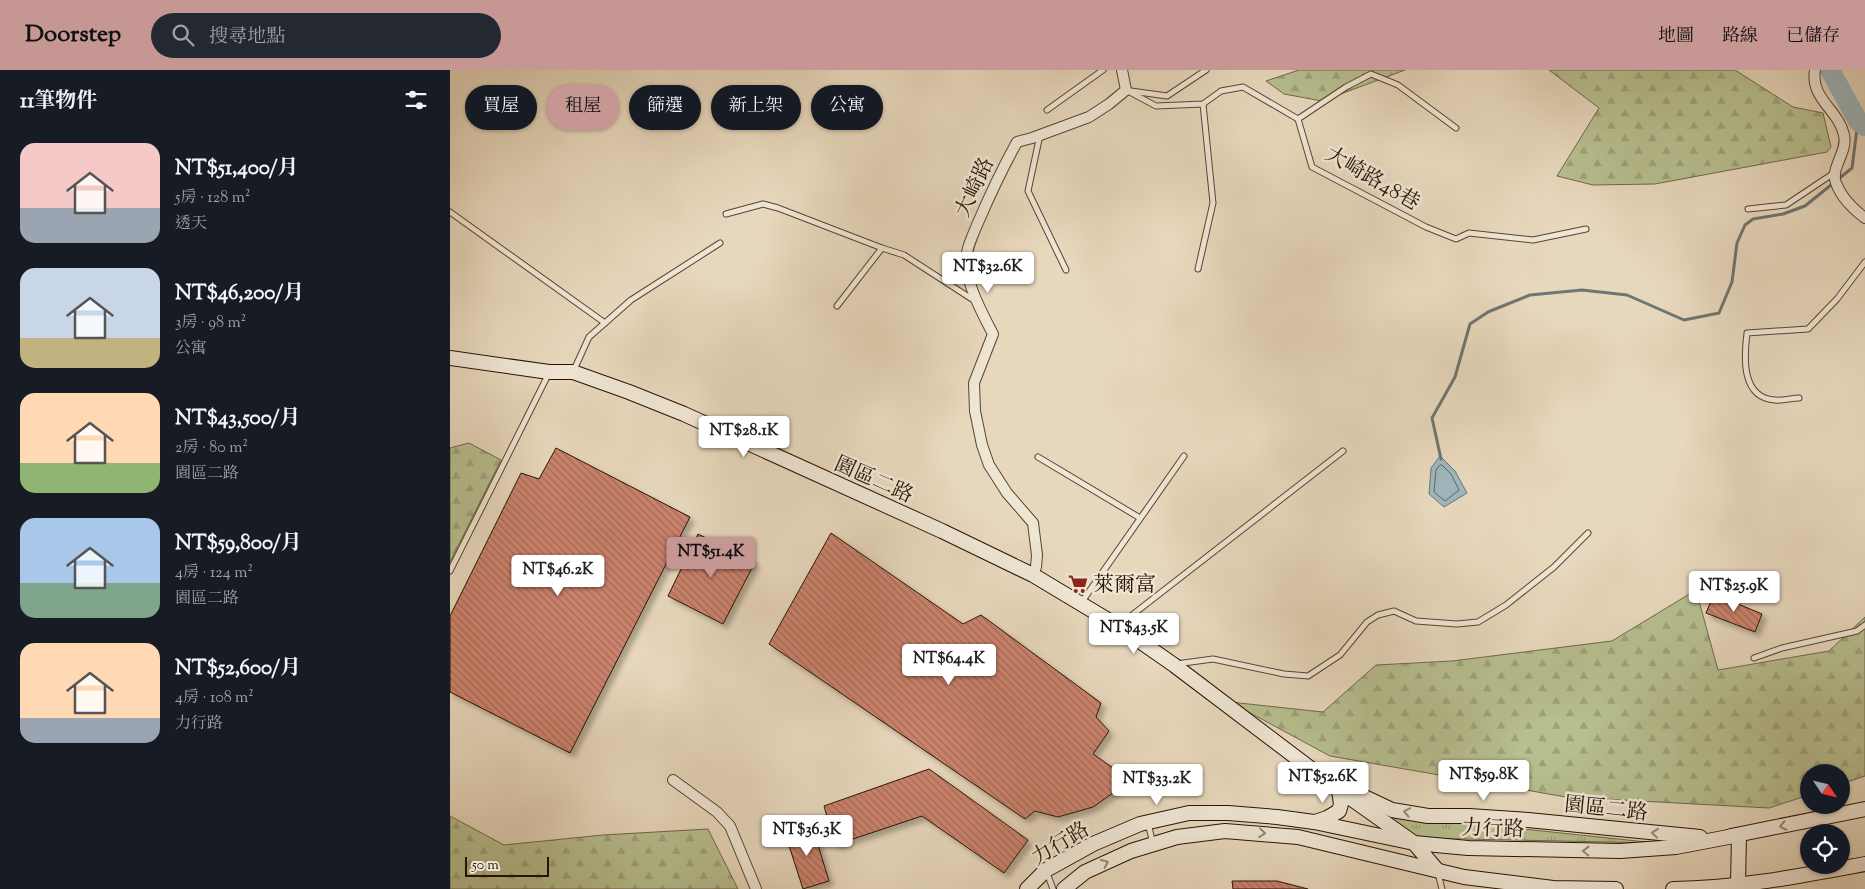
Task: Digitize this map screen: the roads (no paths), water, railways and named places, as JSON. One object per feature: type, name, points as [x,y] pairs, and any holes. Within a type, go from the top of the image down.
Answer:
[{"type":"street","points":[[1122,70],[1126,90]]},
{"type":"street","points":[[1815,70],[1816,89],[1844,135],[1842,155],[1834,173],[1836,183],[1852,208],[1865,218]]},
{"type":"street","name":"大崎路","points":[[1033,575],[1037,555],[1032,523],[1007,493],[990,466],[982,445],[975,411],[974,384],[992,334],[978,303],[966,263],[969,245],[998,177],[1017,142],[1095,114],[1126,90]]},
{"type":"street","name":"園區二路","points":[[450,358],[549,372],[572,372],[629,392],[684,414],[1033,575],[1118,626],[1174,665],[1339,790],[1414,843],[1437,870]]},
{"type":"street","name":"園區二路","points":[[1246,719],[1334,782],[1392,810],[1428,816],[1469,816],[1528,820],[1695,838],[1739,835],[1865,809]]},
{"type":"street","points":[[674,780],[717,812],[730,826],[756,889]]},
{"type":"street","points":[[1314,822],[1340,811],[1339,790]]},
{"type":"street","name":"力行路","points":[[1028,889],[1046,870],[1093,844],[1140,824],[1190,813],[1228,812],[1314,822],[1414,843],[1468,848],[1620,851],[1676,847],[1739,835]]},
{"type":"street","name":"力行路","points":[[1064,889],[1085,872],[1131,851],[1177,837],[1225,830],[1298,837],[1464,877],[1553,888],[1616,889]]},
{"type":"street","points":[[1738,885],[1739,835]]},
{"type":"street","points":[[1850,864],[1865,856]]},
{"type":"street","points":[[1850,867],[1865,864]]},
{"type":"street","points":[[1673,889],[1698,889],[1761,883],[1812,874]]},
{"type":"lane","points":[[1047,110],[1103,70]]},
{"type":"lane","points":[[1126,90],[1167,96],[1206,70]]},
{"type":"lane","points":[[1126,90],[1156,106],[1203,104],[1221,92],[1244,87],[1298,119],[1346,87],[1371,74],[1398,85],[1456,128]]},
{"type":"lane","points":[[1198,269],[1213,203],[1203,104]]},
{"type":"lane","name":"大崎路48巷","points":[[1298,119],[1312,167],[1426,227],[1456,239],[1469,233],[1533,240],[1586,229]]},
{"type":"lane","points":[[1040,135],[1028,191],[1066,270]]},
{"type":"lane","points":[[1748,209],[1786,205],[1834,173]]},
{"type":"lane","points":[[726,214],[763,204],[778,208],[904,255],[978,303]]},
{"type":"lane","points":[[450,212],[605,323]]},
{"type":"lane","points":[[572,372],[589,337],[631,300],[720,243]]},
{"type":"lane","points":[[837,306],[882,248]]},
{"type":"lane","points":[[1799,398],[1775,400],[1762,397],[1755,392],[1749,383],[1746,373],[1746,333],[1808,329],[1837,299],[1865,262]]},
{"type":"lane","points":[[450,571],[549,372]]},
{"type":"lane","points":[[1118,626],[1343,451]]},
{"type":"lane","points":[[1081,604],[1184,456]]},
{"type":"lane","points":[[1038,457],[1140,518]]},
{"type":"lane","points":[[1174,665],[1213,659],[1284,674],[1308,676],[1340,655],[1368,622],[1378,615],[1394,611],[1416,621],[1457,624],[1478,622],[1506,605],[1554,567],[1588,533]]},
{"type":"lane","points":[[1754,658],[1791,646],[1858,631],[1865,625]]},
{"type":"lane","points":[[1148,822],[1153,844]]},
{"type":"lane","points":[[1046,870],[1053,889]]},
{"type":"lane","points":[[1437,870],[1442,889]]},
{"type":"water","points":[[1440,456],[1455,471],[1467,493],[1444,507],[1429,494],[1431,468]]},
{"type":"waterway","points":[[1830,70],[1858,121],[1865,126]]},
{"type":"waterway","points":[[1441,459],[1432,418],[1455,377],[1470,324],[1488,312],[1530,295],[1582,290],[1627,295],[1684,320],[1719,313],[1732,282],[1737,243],[1745,225],[1753,219],[1783,214],[1805,206],[1852,168],[1858,121]]},
{"type":"place","name":"萊爾富","points":[[1078,584]]}]
